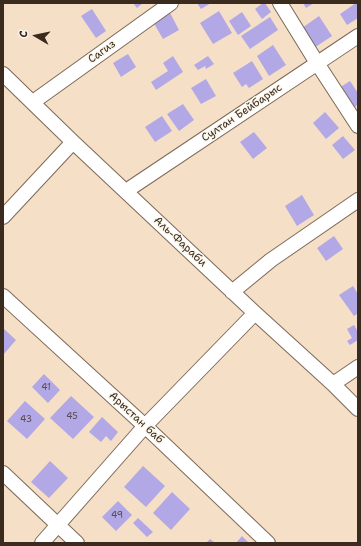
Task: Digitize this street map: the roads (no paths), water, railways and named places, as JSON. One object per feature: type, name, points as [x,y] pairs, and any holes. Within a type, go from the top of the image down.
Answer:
[{"type":"street","name":"Сагиз","points":[[33,102],[171,3]]},
{"type":"street","points":[[280,3],[358,126]]},
{"type":"street","name":"Султан Бейбарыс","points":[[126,192],[358,36]]},
{"type":"street","name":"Аль-Фараби","points":[[3,74],[73,142],[358,409]]},
{"type":"street","points":[[3,217],[73,142]]},
{"type":"street","points":[[232,292],[271,260],[358,200]]},
{"type":"street","name":"Арыстан баб","points":[[3,296],[145,426],[268,543]]},
{"type":"street","points":[[42,543],[145,426],[255,313]]},
{"type":"street","points":[[332,384],[358,367]]},
{"type":"street","points":[[3,473],[77,543]]}]
